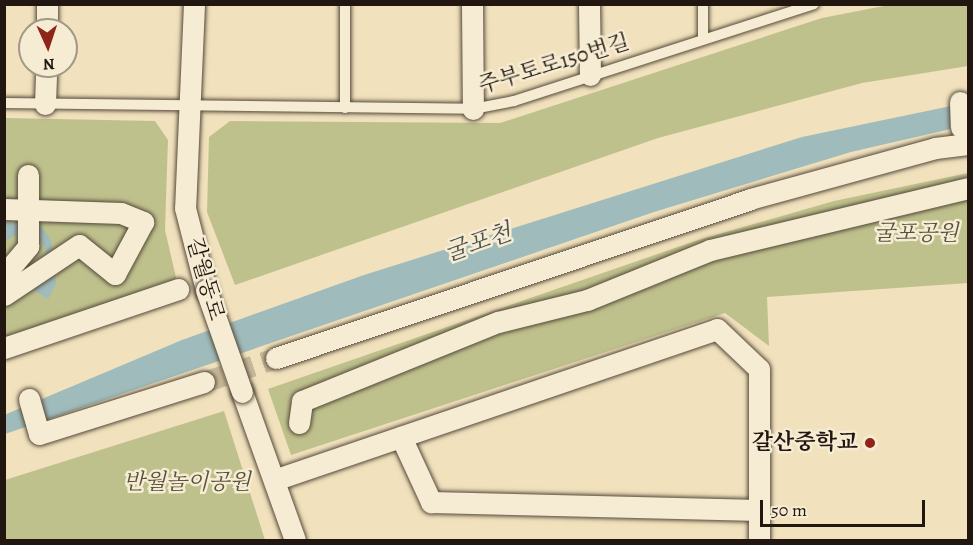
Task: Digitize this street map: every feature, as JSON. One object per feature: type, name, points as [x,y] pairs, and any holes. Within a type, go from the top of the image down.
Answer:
[{"type":"street","name":"갈월동로","points":[[194,4],[185,208],[206,291],[295,540]]},
{"type":"street","points":[[472,4],[473,109]]},
{"type":"street","points":[[589,4],[590,75]]},
{"type":"street","points":[[45,104],[46,78]]},
{"type":"street","points":[[276,358],[750,199],[935,148],[965,136],[960,102]]},
{"type":"street","points":[[4,295],[14,280],[28,246],[28,175]]},
{"type":"street","points":[[299,423],[302,401],[498,322],[587,300],[710,250],[763,245],[969,188]]},
{"type":"street","points":[[4,210],[28,222],[121,213],[142,222],[115,274],[79,245],[60,258],[14,280]]},
{"type":"street","points":[[4,348],[178,289]]},
{"type":"street","points":[[274,480],[717,329],[759,369],[759,540]]},
{"type":"street","points":[[30,399],[39,434],[204,382]]},
{"type":"street","points":[[401,437],[431,502],[759,510]]},
{"type":"lane","points":[[345,4],[345,108]]},
{"type":"lane","points":[[703,4],[703,37]]},
{"type":"lane","name":"주부토로150번길","points":[[4,103],[473,109],[590,75],[703,37],[813,4]]},
{"type":"green space","points":[[894,4],[968,5],[968,66],[862,83],[658,138],[235,285],[207,212],[209,137],[230,121],[500,123],[822,18]]},
{"type":"green space","points":[[5,118],[155,121],[168,140],[165,230],[181,299],[5,356]]},
{"type":"green space","name":"굴포공원","points":[[968,173],[968,283],[767,297],[769,346],[725,313],[291,455],[268,389],[698,240],[834,201]]},
{"type":"green space","name":"반월놀이공원","points":[[224,411],[265,540],[5,540],[5,480]]},
{"type":"water","name":"굴포천","points":[[951,106],[968,125],[851,152],[654,212],[5,434],[4,415],[182,340],[364,275],[802,137]]},
{"type":"water","points":[[5,222],[40,225],[51,240],[56,284],[48,299],[30,288],[22,273],[47,256],[45,247],[37,237],[19,233],[5,241]]},
{"type":"tunnel","points":[[204,382],[276,358]]},
{"type":"place","name":"갈산중학교","points":[[870,443]]}]
